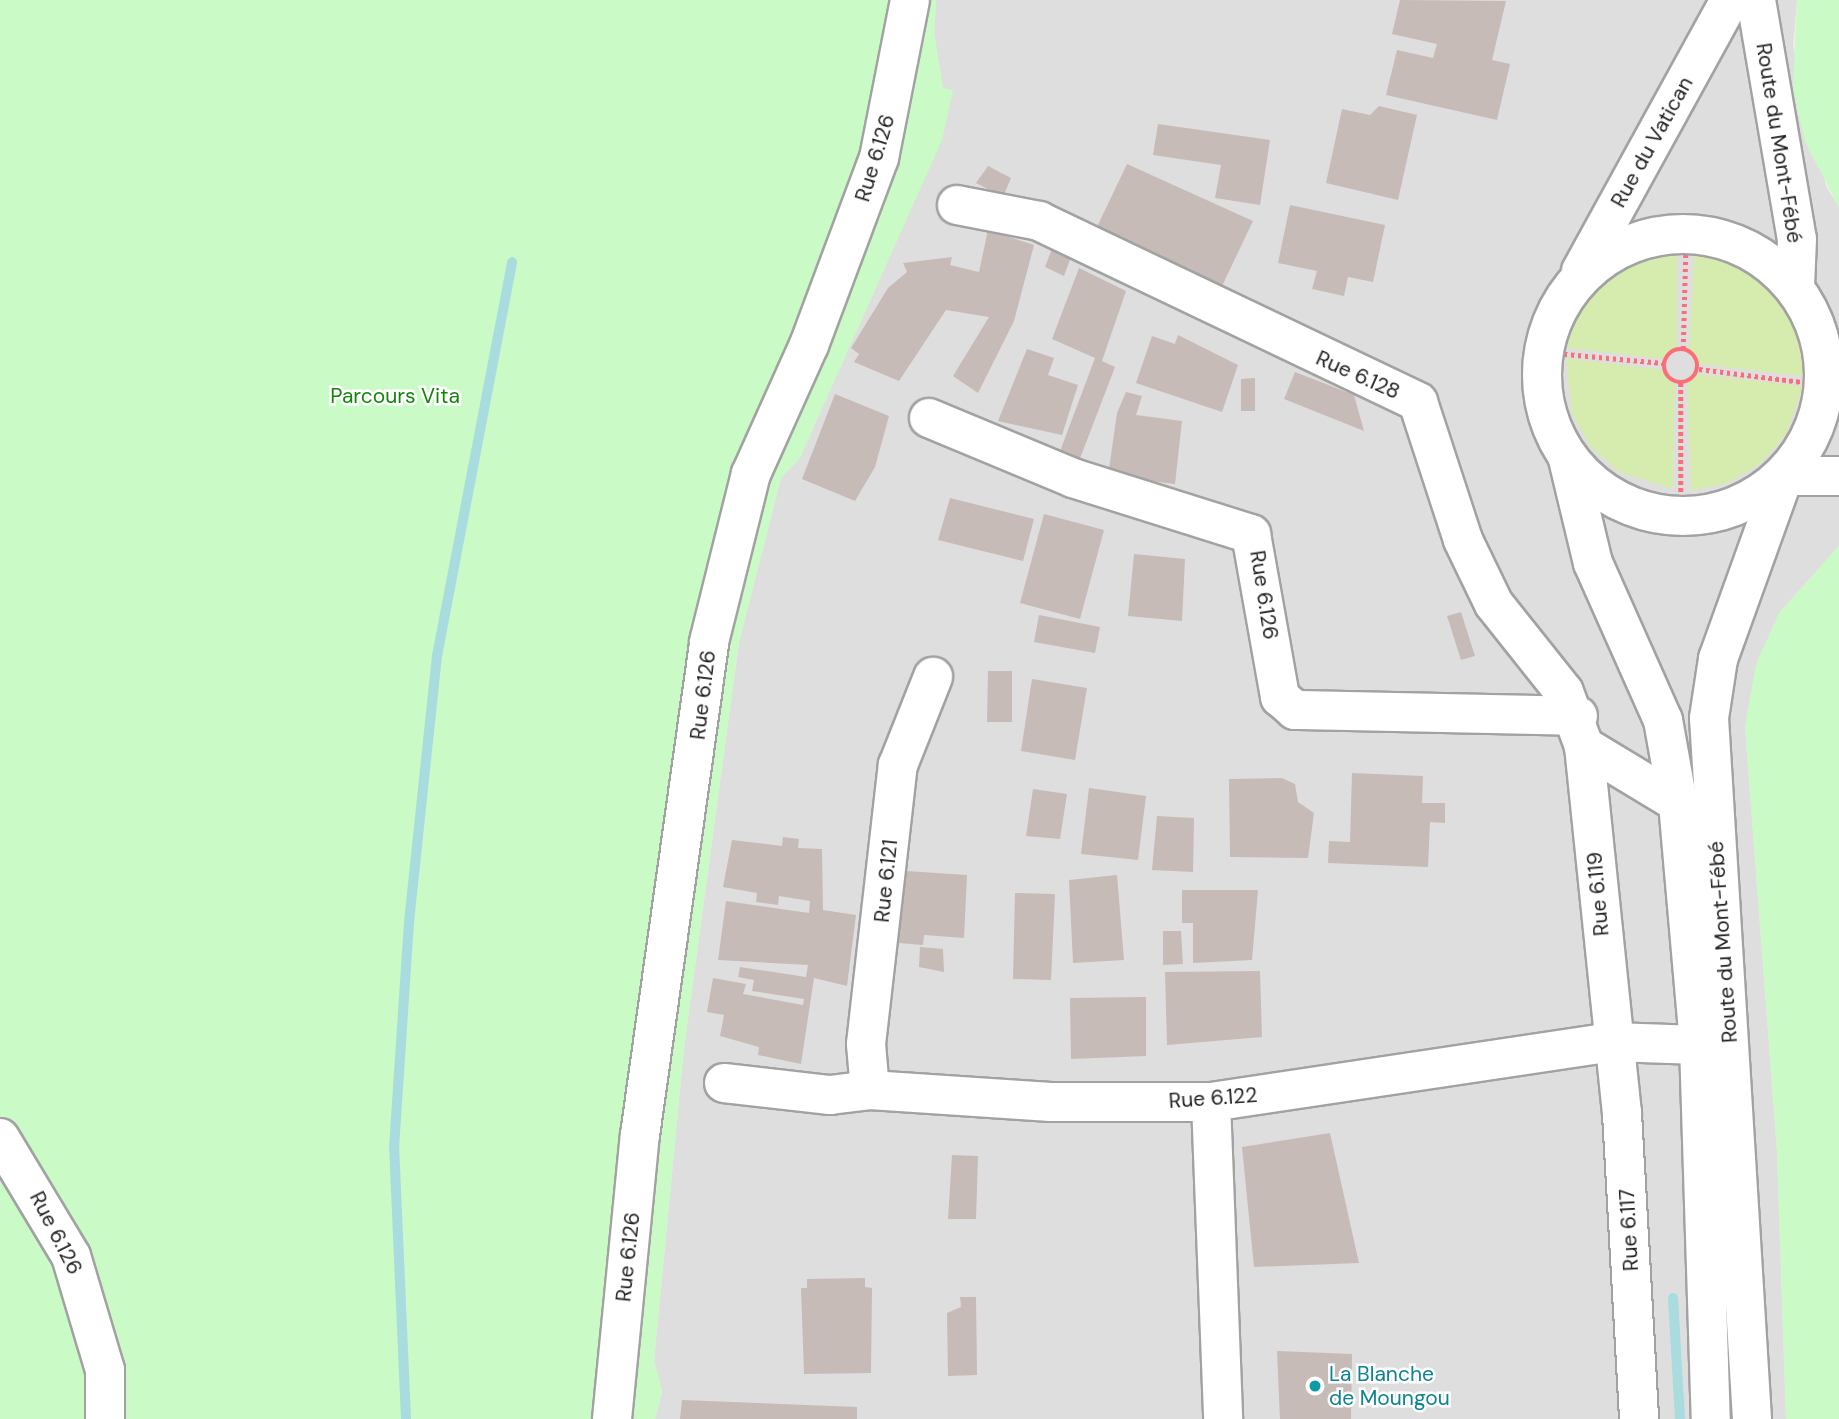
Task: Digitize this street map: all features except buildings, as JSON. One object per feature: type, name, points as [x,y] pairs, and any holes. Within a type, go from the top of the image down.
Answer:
[{"type":"street","name":"Rue 6.126","points":[[612,1419],[640,1135],[709,642],[751,474],[809,345],[880,158],[910,0]]},
{"type":"street","name":"Rue du Vatican","points":[[1543,352],[1574,285],[1727,2]]},
{"type":"street","name":"Route du Mont-Fébé","points":[[1727,2],[1794,217],[1815,306]]},
{"type":"street","name":"Rue 6.128","points":[[957,205],[1040,221],[1418,402],[1463,540],[1494,604],[1581,731],[1678,803]]},
{"type":"street","points":[[1543,352],[1542,389],[1550,426],[1568,459],[1599,489],[1638,510],[1681,517],[1726,510],[1784,476],[1814,435],[1826,385],[1824,346],[1815,306],[1746,247],[1686,233],[1644,239],[1605,256],[1574,285]]},
{"type":"street","name":"Rue 6.126","points":[[929,418],[1073,478],[1251,534],[1280,697],[1295,710],[1581,731]]},
{"type":"street","name":"Route du Mont-Fébé","points":[[1568,459],[1593,563],[1663,720],[1678,803],[1699,1045],[1711,1419]]},
{"type":"street","points":[[1784,476],[1839,475]]},
{"type":"street","name":"Route du Mont-Fébé","points":[[1752,1419],[1709,718],[1718,659],[1784,476]]},
{"type":"street","name":"Rue 6.121","points":[[870,1090],[866,1044],[898,765],[933,677]]},
{"type":"street","name":"Rue 6.119","points":[[1581,731],[1612,1042]]},
{"type":"street","name":"Rue 6.122","points":[[724,1083],[830,1095],[870,1090],[1051,1102],[1211,1102],[1612,1042],[1699,1045]]},
{"type":"street","name":"Rue 6.117","points":[[1612,1042],[1630,1223],[1639,1419]]},
{"type":"street","points":[[1211,1102],[1223,1419]]},
{"type":"street","name":"Rue 6.126","points":[[0,1138],[71,1256],[105,1370],[105,1419]]},
{"type":"path","points":[[1683,349],[1686,233]]},
{"type":"path","points":[[1543,352],[1664,363],[1683,349]]},
{"type":"path","points":[[1683,349],[1695,355],[1699,369]]},
{"type":"path","points":[[1664,363],[1667,377],[1681,383]]},
{"type":"path","points":[[1681,383],[1699,369],[1826,385]]},
{"type":"path","points":[[1681,383],[1681,517]]},
{"type":"shaded area","points":[[936,0],[1797,0],[1793,46],[1826,186],[1839,207],[1839,546],[1779,613],[1745,726],[1777,1151],[1786,1419],[655,1419],[662,1392],[654,1361],[684,1048],[739,642],[781,478],[800,458],[952,91],[943,89],[934,34]]},
{"type":"green space","name":"Parcours Vita","points":[[0,0],[936,0],[934,35],[943,88],[953,90],[942,140],[800,458],[781,478],[739,642],[684,1048],[654,1360],[662,1392],[655,1419],[0,1419]]},
{"type":"green space","points":[[1797,0],[1839,0],[1839,207],[1805,142],[1793,90]]},
{"type":"green space","points":[[1677,251],[1677,349],[1665,359],[1566,348],[1582,306],[1607,278],[1640,259]]},
{"type":"green space","points":[[1694,252],[1749,269],[1778,294],[1796,327],[1804,376],[1699,364],[1689,350]]},
{"type":"green space","points":[[1566,358],[1664,370],[1675,382],[1673,489],[1619,472],[1591,447],[1572,414]]},
{"type":"green space","points":[[1697,374],[1803,386],[1786,435],[1761,463],[1728,483],[1691,491],[1687,382]]},
{"type":"green space","points":[[1839,546],[1839,1419],[1786,1419],[1777,1151],[1745,726],[1756,664],[1779,613]]},
{"type":"waterway","points":[[406,1419],[394,1148],[409,922],[437,656],[512,262]]},
{"type":"waterway","points":[[1673,1298],[1680,1419]]},
{"type":"place","name":"La Blanche de Moungou","points":[[1315,1386]]}]
